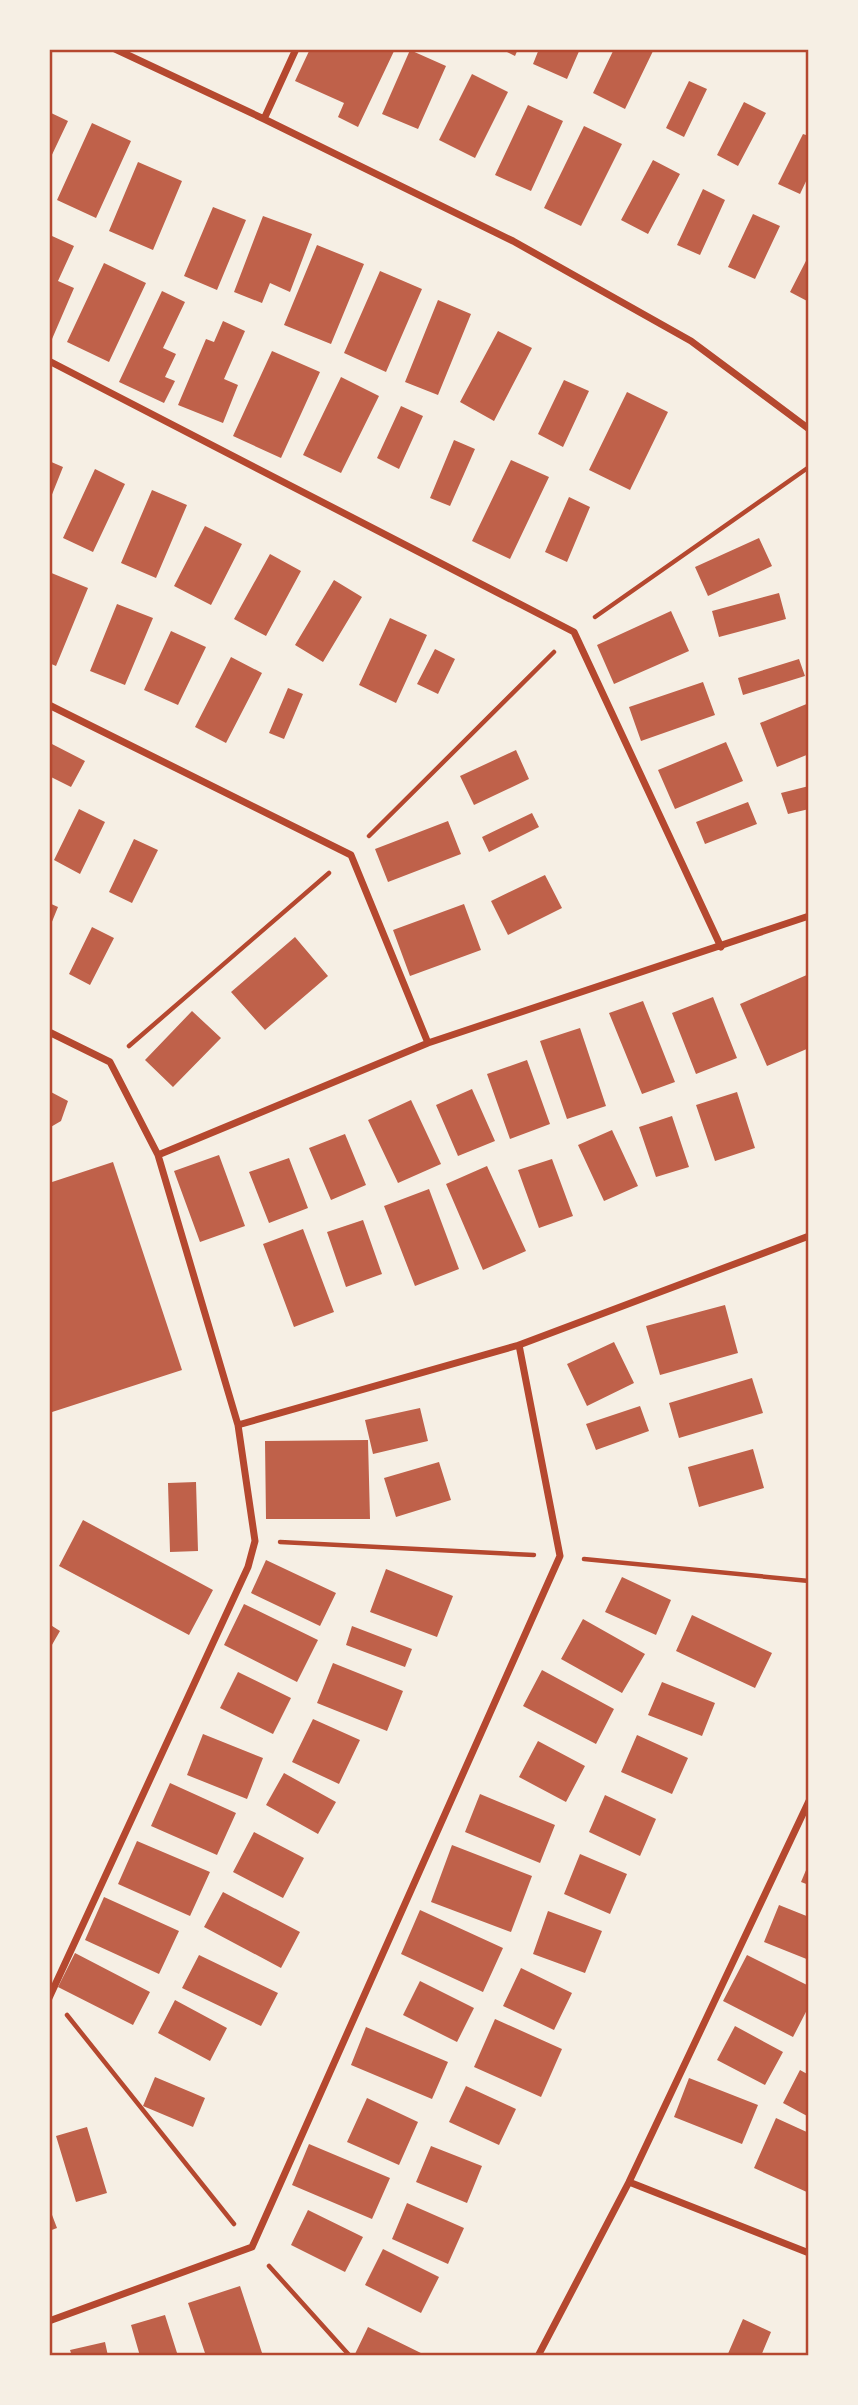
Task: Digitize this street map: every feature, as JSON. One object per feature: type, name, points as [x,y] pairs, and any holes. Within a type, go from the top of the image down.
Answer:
[{"type":"street","points":[[115,49],[513,241],[691,341],[809,429]]},
{"type":"street","points":[[264,119],[296,49]]},
{"type":"street","points":[[49,361],[574,632],[721,947]]},
{"type":"street","points":[[49,705],[351,855],[428,1043]]},
{"type":"street","points":[[158,1155],[428,1043],[809,916]]},
{"type":"street","points":[[49,1032],[110,1062],[158,1155],[238,1425],[255,1541],[248,1567],[50,1997]]},
{"type":"street","points":[[238,1425],[519,1345],[808,1237],[809,1247]]},
{"type":"street","points":[[49,2321],[252,2247],[560,1556],[519,1345]]},
{"type":"street","points":[[538,2356],[629,2182],[809,1801]]},
{"type":"street","points":[[629,2182],[809,2253]]},
{"type":"path","points":[[110,1062],[351,855],[574,632],[809,467]]},
{"type":"path","points":[[50,1997],[252,2247],[350,2356]]},
{"type":"building","points":[[310,49],[395,49],[358,127],[338,117],[344,103],[295,81]]},
{"type":"building","points":[[501,49],[518,49],[515,56]]},
{"type":"building","points":[[539,49],[580,49],[567,79],[533,64]]},
{"type":"building","points":[[614,49],[654,49],[625,109],[593,93]]},
{"type":"building","points":[[410,50],[446,66],[418,129],[382,114]]},
{"type":"building","points":[[472,74],[508,92],[475,158],[439,140]]},
{"type":"building","points":[[689,81],[707,89],[684,137],[666,128]]},
{"type":"building","points":[[744,102],[766,113],[738,166],[717,155]]},
{"type":"building","points":[[528,105],[563,121],[531,191],[495,175]]},
{"type":"building","points":[[49,112],[68,121],[49,161]]},
{"type":"building","points":[[92,123],[131,141],[96,218],[57,200]]},
{"type":"building","points":[[584,126],[622,144],[581,226],[544,208]]},
{"type":"building","points":[[803,134],[809,136],[809,175],[800,194],[778,184]]},
{"type":"building","points":[[653,160],[680,174],[648,234],[621,220]]},
{"type":"building","points":[[138,162],[182,181],[153,250],[109,231]]},
{"type":"building","points":[[703,189],[725,200],[700,255],[677,245]]},
{"type":"building","points":[[213,207],[246,220],[217,290],[184,276]]},
{"type":"building","points":[[753,214],[780,226],[755,279],[728,267]]},
{"type":"building","points":[[263,216],[312,234],[290,292],[270,283],[262,303],[234,292]]},
{"type":"building","points":[[52,236],[74,246],[58,281],[74,288],[49,346],[49,244]]},
{"type":"building","points":[[317,245],[364,264],[331,344],[284,325]]},
{"type":"building","points":[[809,255],[809,302],[790,292]]},
{"type":"building","points":[[104,263],[146,283],[109,362],[67,342]]},
{"type":"building","points":[[380,271],[422,289],[386,372],[344,353]]},
{"type":"building","points":[[162,291],[185,302],[163,348],[176,354],[165,377],[175,381],[164,403],[119,382]]},
{"type":"building","points":[[438,300],[471,314],[438,395],[405,382]]},
{"type":"building","points":[[223,321],[245,331],[224,379],[238,385],[223,423],[178,405],[206,339],[214,342]]},
{"type":"building","points":[[498,331],[532,348],[494,421],[460,402]]},
{"type":"building","points":[[272,351],[320,372],[281,458],[233,436]]},
{"type":"building","points":[[341,377],[379,396],[341,473],[303,455]]},
{"type":"building","points":[[564,380],[589,391],[563,447],[538,434]]},
{"type":"building","points":[[627,392],[668,412],[630,490],[589,470]]},
{"type":"building","points":[[401,406],[423,416],[399,469],[377,458]]},
{"type":"building","points":[[454,440],[475,449],[450,506],[430,498]]},
{"type":"building","points":[[511,460],[549,477],[510,559],[472,541]]},
{"type":"building","points":[[49,461],[63,467],[49,502]]},
{"type":"building","points":[[95,469],[125,484],[93,552],[63,538]]},
{"type":"building","points":[[152,490],[187,505],[156,578],[121,563]]},
{"type":"building","points":[[569,497],[590,507],[567,562],[545,552]]},
{"type":"building","points":[[205,526],[242,544],[211,605],[174,586]]},
{"type":"building","points":[[759,538],[772,566],[708,596],[695,567]]},
{"type":"building","points":[[270,554],[301,571],[266,636],[234,619]]},
{"type":"building","points":[[49,572],[88,588],[56,666],[49,663]]},
{"type":"building","points":[[334,580],[362,597],[323,662],[295,645]]},
{"type":"building","points":[[779,593],[786,619],[719,637],[712,611]]},
{"type":"building","points":[[117,604],[153,618],[125,685],[90,671]]},
{"type":"building","points":[[671,611],[689,651],[614,684],[597,645]]},
{"type":"building","points":[[390,618],[427,635],[396,703],[359,685]]},
{"type":"building","points":[[171,631],[206,647],[178,705],[144,690]]},
{"type":"building","points":[[435,649],[455,659],[438,694],[417,684]]},
{"type":"building","points":[[231,657],[262,673],[226,743],[195,727]]},
{"type":"building","points":[[799,659],[805,676],[743,695],[738,678]]},
{"type":"building","points":[[703,682],[715,715],[641,741],[629,707]]},
{"type":"building","points":[[288,688],[303,694],[284,739],[269,733]]},
{"type":"building","points":[[809,703],[809,754],[777,767],[760,723]]},
{"type":"building","points":[[726,742],[743,781],[675,809],[658,770]]},
{"type":"building","points":[[50,743],[85,761],[71,787],[49,776]]},
{"type":"building","points":[[516,750],[529,779],[474,805],[460,776]]},
{"type":"building","points":[[809,786],[809,809],[788,814],[781,793]]},
{"type":"building","points":[[748,802],[757,824],[705,844],[696,822]]},
{"type":"building","points":[[79,809],[105,822],[80,874],[54,860]]},
{"type":"building","points":[[532,813],[539,827],[489,852],[482,837]]},
{"type":"building","points":[[448,821],[461,854],[388,882],[375,849]]},
{"type":"building","points":[[134,839],[158,850],[132,903],[109,892]]},
{"type":"building","points":[[545,875],[562,908],[508,935],[491,901]]},
{"type":"building","points":[[49,903],[58,907],[49,929]]},
{"type":"building","points":[[464,904],[481,950],[410,976],[393,930]]},
{"type":"building","points":[[92,927],[114,938],[90,985],[69,974]]},
{"type":"building","points":[[295,937],[328,976],[265,1030],[231,992]]},
{"type":"building","points":[[809,974],[809,1048],[767,1066],[740,1004]]},
{"type":"building","points":[[713,997],[737,1058],[696,1074],[672,1013]]},
{"type":"building","points":[[643,1001],[675,1082],[642,1094],[609,1013]]},
{"type":"building","points":[[192,1011],[221,1038],[173,1087],[145,1060]]},
{"type":"building","points":[[580,1028],[606,1106],[567,1119],[540,1041]]},
{"type":"building","points":[[527,1060],[550,1124],[510,1139],[487,1074]]},
{"type":"building","points":[[472,1089],[495,1141],[458,1156],[436,1105]]},
{"type":"building","points":[[49,1091],[68,1101],[61,1121],[49,1128]]},
{"type":"building","points":[[737,1092],[755,1148],[715,1161],[696,1105]]},
{"type":"building","points":[[411,1100],[441,1164],[398,1183],[368,1120]]},
{"type":"building","points":[[672,1116],[689,1167],[656,1177],[639,1127]]},
{"type":"building","points":[[612,1130],[638,1186],[604,1201],[578,1145]]},
{"type":"building","points":[[345,1134],[366,1185],[331,1200],[309,1148]]},
{"type":"building","points":[[219,1155],[245,1226],[200,1242],[174,1171]]},
{"type":"building","points":[[289,1158],[308,1208],[269,1223],[249,1172]]},
{"type":"building","points":[[552,1159],[573,1216],[539,1228],[518,1170]]},
{"type":"building","points":[[113,1162],[182,1370],[49,1413],[49,1183]]},
{"type":"building","points":[[487,1166],[526,1251],[483,1270],[446,1184]]},
{"type":"building","points":[[429,1189],[459,1269],[415,1286],[384,1206]]},
{"type":"building","points":[[363,1220],[382,1274],[346,1287],[327,1232]]},
{"type":"building","points":[[303,1229],[334,1312],[294,1327],[263,1244]]},
{"type":"building","points":[[725,1305],[738,1353],[660,1375],[646,1326]]},
{"type":"building","points":[[614,1342],[634,1383],[587,1406],[567,1364]]},
{"type":"building","points":[[752,1378],[763,1413],[679,1438],[669,1403]]},
{"type":"building","points":[[640,1406],[649,1431],[596,1450],[586,1424]]},
{"type":"building","points":[[420,1408],[428,1441],[373,1454],[365,1420]]},
{"type":"building","points":[[368,1440],[370,1519],[266,1519],[265,1441]]},
{"type":"building","points":[[753,1449],[764,1488],[699,1507],[688,1467]]},
{"type":"building","points":[[439,1462],[451,1500],[396,1517],[384,1478]]},
{"type":"building","points":[[196,1482],[198,1551],[170,1552],[168,1483]]},
{"type":"building","points":[[83,1520],[213,1590],[189,1635],[59,1566]]},
{"type":"building","points":[[266,1560],[336,1593],[320,1626],[251,1593]]},
{"type":"building","points":[[386,1569],[453,1596],[437,1637],[370,1612]]},
{"type":"building","points":[[622,1577],[671,1600],[656,1635],[605,1612]]},
{"type":"building","points":[[244,1604],[318,1640],[297,1682],[224,1645]]},
{"type":"building","points":[[692,1615],[772,1653],[755,1688],[676,1651]]},
{"type":"building","points":[[583,1619],[645,1654],[622,1693],[561,1659]]},
{"type":"building","points":[[49,1624],[60,1631],[49,1650]]},
{"type":"building","points":[[352,1626],[412,1649],[405,1667],[346,1645]]},
{"type":"building","points":[[333,1663],[403,1691],[387,1731],[317,1703]]},
{"type":"building","points":[[542,1670],[614,1709],[596,1744],[523,1706]]},
{"type":"building","points":[[238,1672],[291,1698],[273,1734],[220,1708]]},
{"type":"building","points":[[662,1682],[715,1703],[702,1736],[648,1715]]},
{"type":"building","points":[[313,1719],[360,1740],[339,1784],[292,1762]]},
{"type":"building","points":[[203,1734],[263,1758],[247,1799],[187,1775]]},
{"type":"building","points":[[637,1735],[688,1758],[672,1794],[621,1772]]},
{"type":"building","points":[[538,1741],[585,1766],[566,1802],[519,1777]]},
{"type":"building","points":[[284,1773],[336,1802],[318,1834],[266,1805]]},
{"type":"building","points":[[170,1783],[236,1813],[217,1855],[151,1826]]},
{"type":"building","points":[[480,1794],[555,1825],[540,1863],[465,1832]]},
{"type":"building","points":[[605,1795],[656,1819],[640,1856],[589,1832]]},
{"type":"building","points":[[254,1832],[304,1858],[283,1898],[233,1872]]},
{"type":"building","points":[[137,1841],[210,1872],[190,1916],[118,1884]]},
{"type":"building","points":[[452,1845],[532,1876],[511,1932],[431,1902]]},
{"type":"building","points":[[580,1854],[627,1874],[610,1914],[564,1894]]},
{"type":"building","points":[[809,1863],[809,1885],[801,1882]]},
{"type":"building","points":[[223,1892],[300,1932],[281,1968],[204,1927]]},
{"type":"building","points":[[104,1897],[179,1931],[159,1974],[85,1940]]},
{"type":"building","points":[[779,1905],[809,1917],[809,1960],[764,1942]]},
{"type":"building","points":[[420,1910],[503,1948],[483,1992],[401,1954]]},
{"type":"building","points":[[548,1911],[602,1931],[585,1973],[533,1954]]},
{"type":"building","points":[[75,1953],[150,1992],[133,2025],[58,1987]]},
{"type":"building","points":[[199,1955],[278,1993],[261,2026],[182,1988]]},
{"type":"building","points":[[747,1955],[809,1986],[809,2006],[793,2037],[723,2001]]},
{"type":"building","points":[[521,1968],[572,1993],[554,2030],[503,2006]]},
{"type":"building","points":[[420,1981],[474,2008],[457,2042],[403,2015]]},
{"type":"building","points":[[175,2000],[227,2028],[210,2061],[158,2033]]},
{"type":"building","points":[[495,2019],[562,2049],[541,2097],[474,2067]]},
{"type":"building","points":[[735,2026],[783,2052],[765,2085],[717,2060]]},
{"type":"building","points":[[366,2027],[448,2062],[432,2099],[351,2065]]},
{"type":"building","points":[[800,2070],[809,2075],[809,2117],[783,2103]]},
{"type":"building","points":[[155,2077],[205,2098],[193,2127],[143,2106]]},
{"type":"building","points":[[689,2078],[758,2105],[742,2144],[674,2117]]},
{"type":"building","points":[[466,2086],[516,2109],[499,2145],[449,2122]]},
{"type":"building","points":[[367,2098],[418,2122],[399,2165],[347,2142]]},
{"type":"building","points":[[776,2118],[809,2133],[809,2193],[754,2168]]},
{"type":"building","points":[[87,2127],[107,2193],[76,2202],[56,2136]]},
{"type":"building","points":[[309,2144],[390,2178],[372,2219],[292,2185]]},
{"type":"building","points":[[431,2146],[482,2166],[467,2203],[416,2182]]},
{"type":"building","points":[[407,2203],[464,2228],[448,2264],[392,2239]]},
{"type":"building","points":[[49,2207],[57,2228],[49,2231]]},
{"type":"building","points":[[308,2210],[363,2237],[345,2272],[291,2245]]},
{"type":"building","points":[[383,2249],[439,2277],[421,2313],[365,2285]]},
{"type":"building","points":[[240,2286],[263,2356],[206,2356],[188,2303]]},
{"type":"building","points":[[165,2315],[178,2356],[140,2356],[131,2325]]},
{"type":"building","points":[[743,2319],[771,2332],[761,2356],[727,2356]]},
{"type":"building","points":[[368,2327],[427,2356],[354,2356]]},
{"type":"building","points":[[105,2342],[108,2356],[72,2356],[70,2350]]}]
